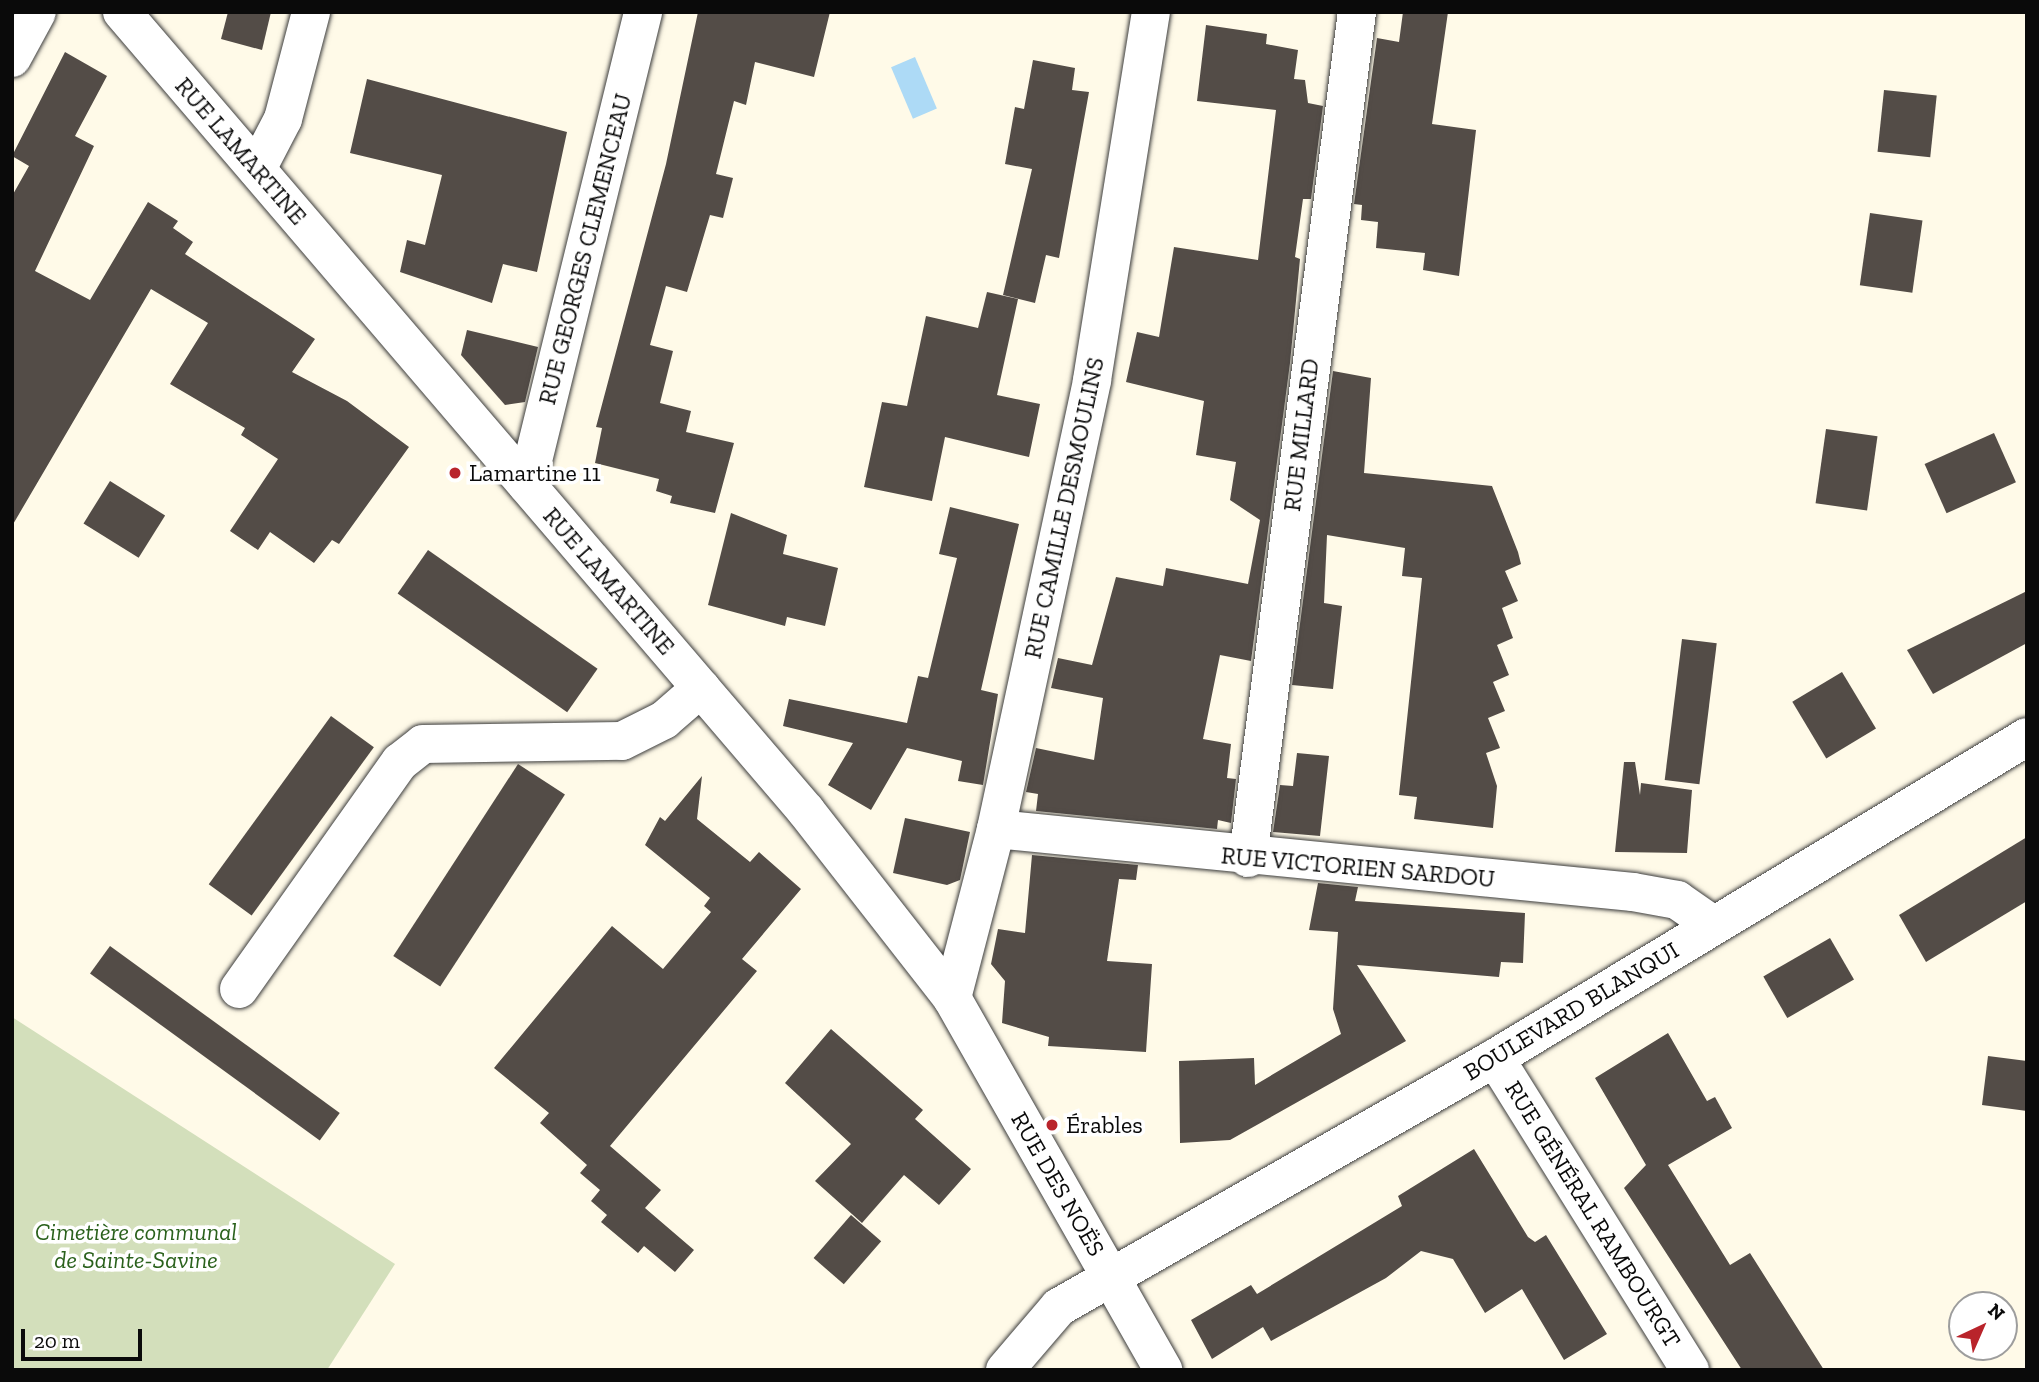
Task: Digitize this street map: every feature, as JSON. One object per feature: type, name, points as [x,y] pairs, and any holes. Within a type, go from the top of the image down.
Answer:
[{"type":"street","points":[[12,58],[37,12]]},
{"type":"street","points":[[257,169],[283,118],[311,12]]},
{"type":"street","name":"RUE GEORGES CLEMENCEAU","points":[[527,485],[643,12]]},
{"type":"street","name":"RUE CAMILLE DESMOULINS","points":[[952,998],[996,829],[1092,380],[1151,12]]},
{"type":"street","name":"RUE MILLARD","points":[[1248,858],[1357,12]]},
{"type":"street","name":"RUE LAMARTINE","points":[[125,14],[701,688],[952,998]]},
{"type":"street","points":[[239,989],[400,762],[424,744],[622,741],[664,720],[701,688]]},
{"type":"street","name":"BOULEVARD BLANQUI","points":[[1005,1370],[1059,1307],[1495,1058],[2027,737]]},
{"type":"street","name":"RUE VICTORIEN SARDOU","points":[[996,829],[1248,858],[1633,892],[1677,900],[1713,925]]},
{"type":"street","name":"RUE DES NOËS","points":[[952,998],[1163,1370]]},
{"type":"street","name":"RUE GÉNÉRAL RAMBOURGT","points":[[1495,1058],[1690,1370]]},
{"type":"green space","name":"Cimetière communal de Sainte-Savine","points":[[12,1017],[395,1264],[327,1370],[12,1370]]},
{"type":"water","points":[[915,57],[937,109],[913,119],[891,67]]},
{"type":"building","points":[[228,12],[271,12],[262,50],[221,39]]},
{"type":"building","points":[[698,12],[830,12],[814,77],[755,62],[746,105],[734,101],[716,174],[733,178],[723,218],[710,215],[687,292],[666,286],[650,345],[673,351],[660,403],[691,411],[686,432],[734,443],[715,513],[670,503],[672,496],[656,491],[659,479],[595,463],[602,428],[596,427],[666,164]]},
{"type":"building","points":[[1403,12],[1448,12],[1432,124],[1476,130],[1459,276],[1423,270],[1425,253],[1376,248],[1378,222],[1361,220],[1362,205],[1354,204],[1377,38],[1399,42]]},
{"type":"building","points":[[1206,25],[1267,34],[1266,44],[1298,50],[1294,79],[1305,80],[1308,103],[1323,106],[1311,199],[1303,199],[1295,257],[1300,259],[1290,363],[1251,661],[1220,655],[1203,739],[1231,744],[1227,778],[1236,779],[1231,823],[1218,820],[1217,829],[1036,811],[1038,794],[1026,792],[1036,748],[1094,760],[1103,698],[1051,688],[1058,658],[1092,665],[1116,577],[1163,586],[1166,568],[1248,584],[1260,520],[1230,500],[1236,462],[1196,455],[1204,401],[1126,382],[1137,332],[1159,337],[1174,247],[1258,260],[1276,110],[1197,101]]},
{"type":"building","points":[[65,52],[107,76],[75,136],[94,146],[35,271],[90,300],[148,202],[178,221],[173,228],[193,242],[185,254],[315,339],[292,372],[347,401],[409,447],[339,544],[332,540],[314,563],[270,532],[258,550],[230,531],[278,459],[241,435],[245,428],[170,384],[208,323],[151,289],[12,526],[12,196],[29,166],[12,156]]},
{"type":"building","points":[[1033,60],[1075,68],[1072,90],[1089,92],[1059,258],[1046,255],[1035,303],[1003,295],[1032,169],[1005,164],[1015,107],[1024,109]]},
{"type":"building","points":[[367,79],[567,132],[537,272],[503,264],[492,303],[400,272],[407,240],[425,245],[442,175],[350,153]]},
{"type":"building","points":[[1884,90],[1937,96],[1930,157],[1878,152]]},
{"type":"building","points":[[1870,213],[1922,220],[1912,293],[1860,285]]},
{"type":"building","points":[[987,292],[1018,299],[997,395],[1040,404],[1029,457],[945,437],[932,501],[864,487],[882,402],[907,406],[926,316],[978,328]]},
{"type":"building","points":[[467,330],[538,347],[525,402],[505,405],[461,355]]},
{"type":"building","points":[[1333,371],[1371,378],[1364,473],[1492,486],[1518,552],[1521,564],[1505,571],[1518,601],[1502,608],[1513,638],[1497,645],[1509,675],[1493,682],[1505,711],[1488,718],[1500,748],[1486,753],[1497,786],[1493,828],[1414,819],[1417,797],[1399,795],[1422,578],[1402,576],[1405,548],[1327,535],[1324,603],[1342,606],[1333,689],[1292,685]]},
{"type":"building","points":[[1826,429],[1877,436],[1867,511],[1816,503]]},
{"type":"building","points":[[1994,433],[2016,482],[1947,513],[1925,464]]},
{"type":"building","points":[[110,481],[165,515],[139,558],[84,523]]},
{"type":"building","points":[[950,507],[1019,524],[981,690],[998,694],[983,785],[958,781],[962,761],[907,748],[871,810],[828,785],[853,743],[783,726],[789,699],[907,723],[918,676],[928,678],[957,558],[939,554]]},
{"type":"building","points":[[731,513],[787,535],[783,554],[838,568],[825,626],[787,617],[785,626],[708,605]]},
{"type":"building","points":[[428,550],[598,669],[567,712],[398,593]]},
{"type":"building","points":[[2027,591],[2027,643],[1933,694],[1907,650]]},
{"type":"building","points":[[1682,639],[1717,643],[1699,784],[1665,780]]},
{"type":"building","points":[[1842,672],[1876,729],[1826,758],[1792,702]]},
{"type":"building","points":[[331,716],[374,747],[252,915],[209,884]]},
{"type":"building","points":[[1297,753],[1329,756],[1320,836],[1273,832],[1280,785],[1293,786]]},
{"type":"building","points":[[1624,762],[1635,762],[1640,795],[1641,783],[1692,790],[1687,853],[1615,852]]},
{"type":"building","points":[[518,764],[565,794],[440,987],[393,956]]},
{"type":"building","points":[[702,776],[697,819],[750,862],[759,852],[801,889],[742,959],[757,971],[610,1146],[661,1190],[645,1208],[694,1250],[675,1272],[644,1246],[638,1253],[601,1222],[607,1215],[591,1201],[600,1190],[580,1173],[587,1165],[540,1123],[549,1113],[494,1068],[612,926],[663,969],[711,912],[704,906],[710,898],[645,845],[660,817],[665,821]]},
{"type":"building","points":[[905,818],[970,832],[960,880],[947,885],[893,873]]},
{"type":"building","points":[[2027,837],[2027,901],[1926,962],[1899,915]]},
{"type":"building","points":[[1032,855],[1138,865],[1136,880],[1119,879],[1107,961],[1152,964],[1146,1052],[1048,1046],[1049,1037],[1002,1023],[1005,981],[991,964],[998,929],[1025,933]]},
{"type":"building","points":[[1318,883],[1358,887],[1355,901],[1525,913],[1523,963],[1501,962],[1499,977],[1357,965],[1406,1041],[1230,1140],[1180,1143],[1179,1061],[1254,1058],[1255,1085],[1341,1034],[1333,1009],[1338,932],[1309,930]]},
{"type":"building","points":[[1830,938],[1854,980],[1787,1018],[1763,976]]},
{"type":"building","points":[[110,946],[340,1113],[320,1140],[90,974]]},
{"type":"building","points":[[831,1029],[923,1110],[915,1119],[971,1169],[939,1205],[904,1175],[862,1223],[815,1181],[851,1144],[785,1083]]},
{"type":"building","points":[[1668,1033],[1707,1101],[1715,1097],[1732,1128],[1668,1165],[1730,1265],[1750,1253],[1824,1370],[1742,1370],[1624,1188],[1646,1165],[1595,1078]]},
{"type":"building","points":[[1988,1056],[2027,1061],[2027,1111],[1982,1105]]},
{"type":"building","points":[[1474,1149],[1528,1237],[1535,1242],[1546,1235],[1607,1334],[1564,1360],[1522,1289],[1485,1313],[1453,1259],[1421,1251],[1386,1278],[1271,1341],[1263,1327],[1212,1359],[1191,1320],[1251,1285],[1257,1294],[1402,1206],[1398,1196]]},
{"type":"building","points":[[851,1215],[881,1241],[844,1284],[814,1258]]},
{"type":"place","name":"Lamartine 11","points":[[455,473]]},
{"type":"place","name":"Érables","points":[[1052,1125]]}]
